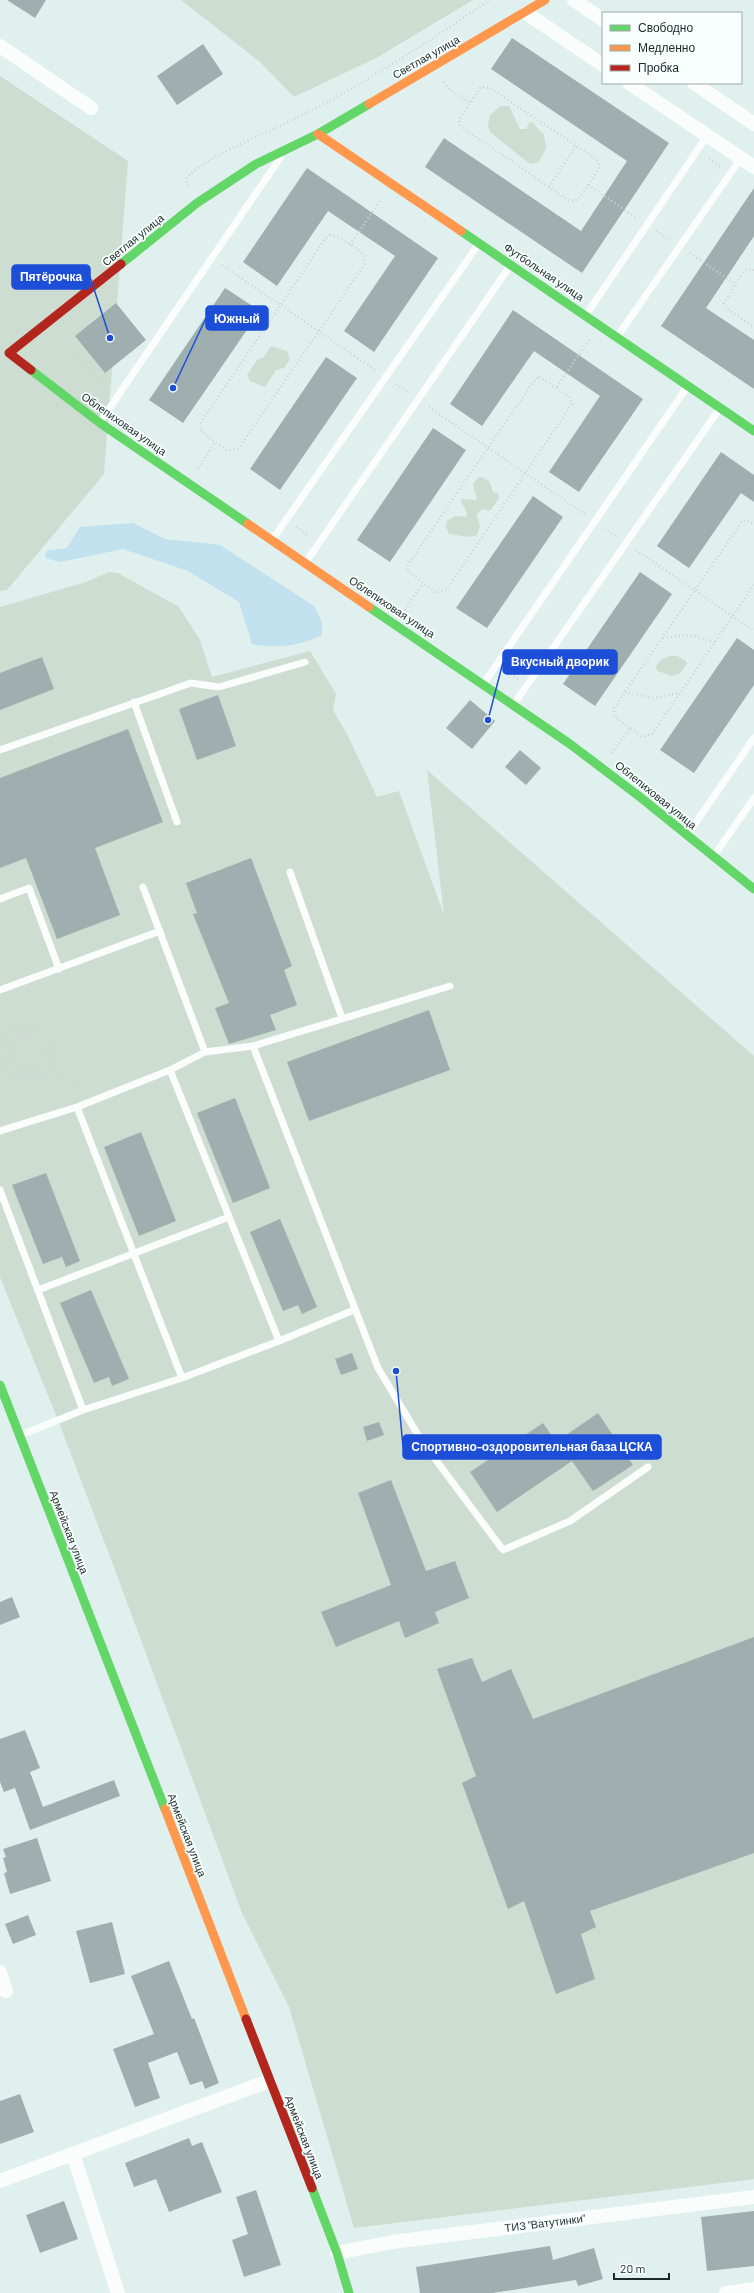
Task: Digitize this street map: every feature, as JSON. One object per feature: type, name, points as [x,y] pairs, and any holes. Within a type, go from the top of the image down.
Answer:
[{"type":"street","name":"Светлая улица","points":[[5,353],[50,322],[200,201],[256,164],[318,134],[526,13],[545,0]]},
{"type":"street","points":[[574,0],[602,19]]},
{"type":"street","points":[[526,13],[602,64]]},
{"type":"street","points":[[0,46],[91,108]]},
{"type":"street","points":[[630,84],[754,167]]},
{"type":"street","points":[[695,84],[754,124]]},
{"type":"street","name":"Футбольная улица","points":[[318,134],[586,315],[754,431]]},
{"type":"street","name":"Облепиховая улица","points":[[5,353],[100,423],[484,684],[602,768],[754,889]]},
{"type":"street","name":"Армейская улица","points":[[0,1385],[336,2253],[349,2293]]},
{"type":"street","points":[[0,1972],[6,1991]]},
{"type":"street","points":[[0,2181],[269,2081]]},
{"type":"street","points":[[73,2154],[118,2293]]},
{"type":"street","name":"ТИЗ \"Ватутинки\"","points":[[336,2253],[392,2242],[754,2198]]},
{"type":"street","points":[[726,2293],[754,2289]]},
{"type":"lane","points":[[586,315],[707,136]]},
{"type":"lane","points":[[100,423],[287,148]]},
{"type":"lane","points":[[616,337],[741,158]]},
{"type":"lane","points":[[272,540],[479,243]]},
{"type":"lane","points":[[306,562],[511,264]]},
{"type":"lane","points":[[484,684],[687,386]]},
{"type":"lane","points":[[513,705],[720,408]]},
{"type":"lane","points":[[0,750],[191,683],[219,687],[305,662]]},
{"type":"lane","points":[[134,702],[177,822]]},
{"type":"lane","points":[[687,836],[754,738]]},
{"type":"lane","points":[[714,856],[754,798]]},
{"type":"lane","points":[[290,872],[342,1018]]},
{"type":"lane","points":[[143,887],[205,1052]]},
{"type":"lane","points":[[0,899],[29,888],[59,969]]},
{"type":"lane","points":[[0,990],[160,931]]},
{"type":"lane","points":[[0,1132],[77,1107],[170,1070],[205,1052],[253,1046],[450,986]]},
{"type":"lane","points":[[253,1046],[354,1310],[378,1368],[421,1440],[503,1550],[570,1521],[648,1467]]},
{"type":"lane","points":[[170,1070],[279,1341]]},
{"type":"lane","points":[[77,1107],[182,1378]]},
{"type":"lane","points":[[0,1190],[83,1410]]},
{"type":"lane","points":[[38,1290],[229,1217]]},
{"type":"lane","points":[[19,1436],[83,1410],[182,1378],[279,1341],[354,1310]]},
{"type":"path","points":[[200,201],[187,184],[187,176],[191,173],[230,148],[318,107],[490,0]]},
{"type":"path","points":[[436,65],[448,88],[470,104]]},
{"type":"path","points":[[480,88],[490,88],[576,146],[599,164],[598,169],[579,199],[574,201],[568,200],[460,126],[459,120],[480,88]]},
{"type":"path","points":[[549,187],[576,146]]},
{"type":"path","points":[[698,150],[730,173]]},
{"type":"path","points":[[350,245],[391,184]]},
{"type":"path","points":[[588,185],[735,284]]},
{"type":"path","points":[[333,235],[337,236],[350,245],[362,253],[365,260],[364,265],[239,448],[228,451],[203,433],[200,429],[201,422],[326,238],[333,235]]},
{"type":"path","points":[[212,258],[381,374]]},
{"type":"path","points":[[754,270],[748,269],[743,272],[724,300],[725,305],[754,327]]},
{"type":"path","points":[[50,322],[114,401]]},
{"type":"path","points":[[556,387],[599,324]]},
{"type":"path","points":[[542,377],[556,387],[569,396],[572,404],[447,589],[436,593],[422,584],[408,571],[407,566],[536,378],[542,377]]},
{"type":"path","points":[[393,382],[754,631]]},
{"type":"path","points":[[188,482],[215,442]]},
{"type":"path","points":[[286,520],[319,543]]},
{"type":"path","points":[[754,524],[746,520],[741,523],[613,712],[616,719],[642,737],[650,736],[754,585]]},
{"type":"path","points":[[395,624],[422,584]]},
{"type":"path","points":[[662,638],[689,634],[715,642]]},
{"type":"path","points":[[497,665],[527,686]]},
{"type":"path","points":[[626,692],[653,698],[681,692]]},
{"type":"path","points":[[602,768],[630,728]]},
{"type":"path","points":[[0,1048],[0,1044],[4,1037],[18,1026],[34,1026],[42,1030],[50,1040],[54,1052],[49,1068],[36,1078],[18,1078],[5,1069],[0,1056]]},
{"type":"path","points":[[26,1036],[36,1039],[42,1047],[42,1057],[36,1065],[32,1067],[27,1068],[17,1066],[11,1057],[13,1043],[21,1037],[26,1036]]},
{"type":"path","points":[[49,1068],[98,1098]]},
{"type":"green space","points":[[181,0],[473,0],[378,57],[294,97],[260,62]]},
{"type":"green space","points":[[0,76],[128,161],[104,474],[7,590],[0,591]]},
{"type":"green space","points":[[501,106],[509,106],[520,129],[526,129],[530,122],[532,122],[544,135],[546,148],[539,162],[530,164],[490,132],[488,126],[490,115]]},
{"type":"green space","points":[[271,346],[287,351],[290,359],[284,368],[276,370],[265,387],[250,381],[247,375],[258,359],[263,358]]},
{"type":"green space","points":[[482,477],[489,481],[493,492],[498,493],[499,498],[490,511],[483,509],[478,513],[477,517],[480,526],[477,535],[470,537],[449,534],[446,527],[447,521],[455,516],[466,517],[467,513],[460,499],[477,500],[473,484],[478,478]]},
{"type":"green space","points":[[109,572],[118,573],[179,607],[200,640],[212,677],[310,651],[336,694],[333,710],[348,736],[377,797],[399,791],[444,915],[427,770],[754,1056],[754,2179],[354,2228],[289,2007],[242,1913],[58,1420],[0,1277],[0,607],[86,582]]},
{"type":"green space","points":[[670,656],[677,656],[686,661],[687,664],[679,674],[671,676],[658,671],[655,667],[662,659]]},
{"type":"water","points":[[133,523],[165,539],[220,545],[314,606],[322,622],[322,635],[305,642],[288,646],[261,646],[252,644],[239,602],[188,571],[123,549],[60,562],[45,558],[46,551],[67,548],[80,527]]},
{"type":"building","points":[[7,0],[46,0],[35,18]]},
{"type":"building","points":[[512,38],[669,143],[582,273],[425,167],[444,138],[581,231],[627,161],[491,69]]},
{"type":"building","points":[[203,44],[223,74],[177,105],[157,76]]},
{"type":"building","points":[[307,168],[438,258],[374,352],[344,331],[395,256],[328,211],[277,286],[243,262]]},
{"type":"building","points":[[754,188],[754,236],[706,308],[754,340],[754,389],[661,326]]},
{"type":"building","points":[[225,288],[260,311],[183,423],[149,400]]},
{"type":"building","points":[[116,303],[146,340],[105,373],[75,336]]},
{"type":"building","points":[[513,310],[643,399],[579,492],[549,472],[600,396],[534,351],[482,426],[450,404]]},
{"type":"building","points":[[326,357],[357,378],[280,490],[250,469]]},
{"type":"building","points":[[433,428],[466,450],[390,562],[357,540]]},
{"type":"building","points":[[721,452],[754,475],[754,502],[741,493],[689,568],[657,546]]},
{"type":"building","points":[[533,496],[563,517],[487,628],[456,608]]},
{"type":"building","points":[[640,572],[672,594],[595,706],[563,684]]},
{"type":"building","points":[[737,638],[754,650],[754,685],[694,773],[660,750]]},
{"type":"building","points":[[42,657],[54,689],[0,710],[0,673]]},
{"type":"building","points":[[218,695],[236,746],[197,760],[179,709]]},
{"type":"building","points":[[470,700],[495,721],[472,749],[446,728]]},
{"type":"building","points":[[128,729],[163,822],[95,848],[120,915],[57,939],[26,858],[0,868],[0,778]]},
{"type":"building","points":[[520,750],[541,768],[526,785],[505,767]]},
{"type":"building","points":[[251,858],[292,966],[284,970],[297,1005],[270,1015],[276,1030],[229,1044],[215,1008],[229,1003],[193,914],[197,913],[186,883]]},
{"type":"building","points":[[429,1010],[450,1070],[309,1121],[287,1062]]},
{"type":"building","points":[[235,1098],[270,1188],[233,1203],[197,1113]]},
{"type":"building","points":[[141,1132],[176,1221],[139,1236],[104,1147]]},
{"type":"building","points":[[46,1173],[80,1261],[66,1267],[62,1257],[43,1264],[12,1185]]},
{"type":"building","points":[[280,1219],[317,1307],[302,1314],[298,1305],[283,1311],[250,1232]]},
{"type":"building","points":[[91,1290],[129,1379],[112,1386],[109,1377],[94,1383],[60,1303]]},
{"type":"building","points":[[352,1353],[358,1369],[341,1375],[335,1359]]},
{"type":"building","points":[[598,1413],[633,1465],[593,1491],[572,1461],[497,1512],[470,1472],[543,1423],[556,1442]]},
{"type":"building","points":[[379,1422],[384,1435],[367,1441],[363,1427]]},
{"type":"building","points":[[391,1480],[426,1571],[455,1561],[469,1598],[435,1612],[439,1623],[405,1638],[399,1621],[336,1647],[321,1612],[391,1585],[358,1493]]},
{"type":"building","points":[[12,1597],[20,1617],[0,1625],[0,1602]]},
{"type":"building","points":[[754,1637],[754,1853],[590,1911],[596,1927],[581,1934],[595,1979],[556,1994],[524,1901],[508,1909],[462,1783],[476,1776],[437,1669],[472,1658],[482,1682],[511,1669],[533,1719]]},
{"type":"building","points":[[25,1730],[40,1768],[30,1772],[43,1807],[114,1780],[120,1796],[30,1830],[15,1788],[4,1792],[0,1782],[0,1739]]},
{"type":"building","points":[[37,1838],[51,1881],[10,1894],[4,1873],[7,1872],[3,1858],[6,1857],[3,1849]]},
{"type":"building","points":[[28,1915],[36,1935],[13,1944],[5,1924]]},
{"type":"building","points":[[112,1922],[125,1974],[90,1983],[76,1931]]},
{"type":"building","points":[[169,1961],[192,2019],[194,2018],[219,2083],[205,2089],[202,2081],[190,2085],[177,2052],[148,2063],[160,2098],[135,2107],[113,2049],[154,2034],[131,1976]]},
{"type":"building","points":[[20,2094],[34,2132],[0,2144],[0,2101]]},
{"type":"building","points":[[189,2138],[192,2146],[202,2142],[222,2192],[169,2212],[156,2179],[134,2187],[125,2163]]},
{"type":"building","points":[[256,2190],[281,2265],[244,2277],[232,2240],[248,2234],[236,2197]]},
{"type":"building","points":[[64,2201],[78,2239],[40,2253],[26,2215]]},
{"type":"building","points":[[754,2211],[754,2266],[707,2271],[701,2217]]},
{"type":"building","points":[[550,2246],[553,2260],[594,2248],[603,2279],[578,2286],[576,2280],[493,2293],[420,2293],[416,2267]]},
{"type":"traffic: fast","points":[[121,264],[197,203],[256,164],[318,134],[369,104]]},
{"type":"traffic: fast","points":[[461,231],[754,431]]},
{"type":"traffic: fast","points":[[31,370],[100,423],[248,524]]},
{"type":"traffic: fast","points":[[369,607],[570,744],[640,797],[754,889]]},
{"type":"traffic: fast","points":[[0,1385],[165,1809]]},
{"type":"traffic: fast","points":[[312,2188],[337,2253],[349,2293]]},
{"type":"traffic: slow","points":[[369,104],[545,0]]},
{"type":"traffic: slow","points":[[318,134],[461,231]]},
{"type":"traffic: slow","points":[[248,524],[369,607]]},
{"type":"traffic: slow","points":[[165,1809],[246,2019]]},
{"type":"traffic: jam","points":[[31,370],[9,353],[121,264]]},
{"type":"traffic: jam","points":[[246,2019],[312,2188]]},
{"type":"place","name":"Пятёрочка","points":[[110,338]]},
{"type":"place","name":"Южный","points":[[173,388]]},
{"type":"place","name":"Вкусный дворик","points":[[488,720]]},
{"type":"place","name":"Спортивно-оздоровительная база ЦСКА","points":[[396,1371]]}]
